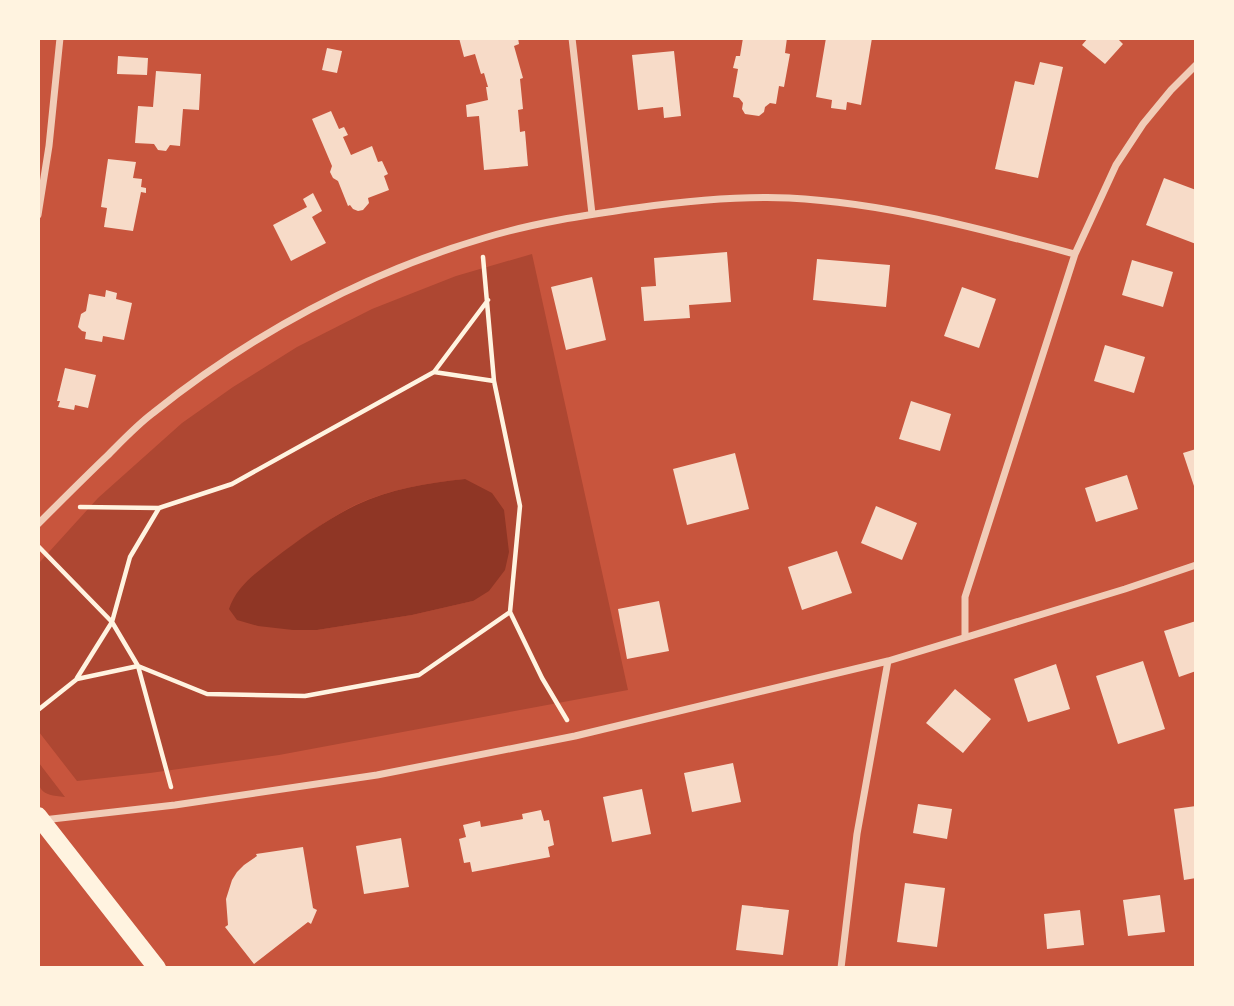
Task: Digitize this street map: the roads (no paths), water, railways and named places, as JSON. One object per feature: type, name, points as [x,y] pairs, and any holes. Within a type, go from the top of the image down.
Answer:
[{"type":"main road","points":[[40,818],[157,968]]},
{"type":"street","points":[[38,215],[61,38]]},
{"type":"street","points":[[572,38],[592,214]]},
{"type":"street","points":[[965,637],[965,597],[1074,254],[1116,164],[1143,124],[1195,65]]},
{"type":"street","points":[[38,524],[152,413],[242,349],[279,326],[364,283],[481,238],[592,214],[666,204],[790,198],[909,214],[1074,254]]},
{"type":"street","points":[[40,818],[100,815],[377,775],[575,736],[888,661],[1195,565]]},
{"type":"street","points":[[841,968],[857,834],[888,661]]}]
